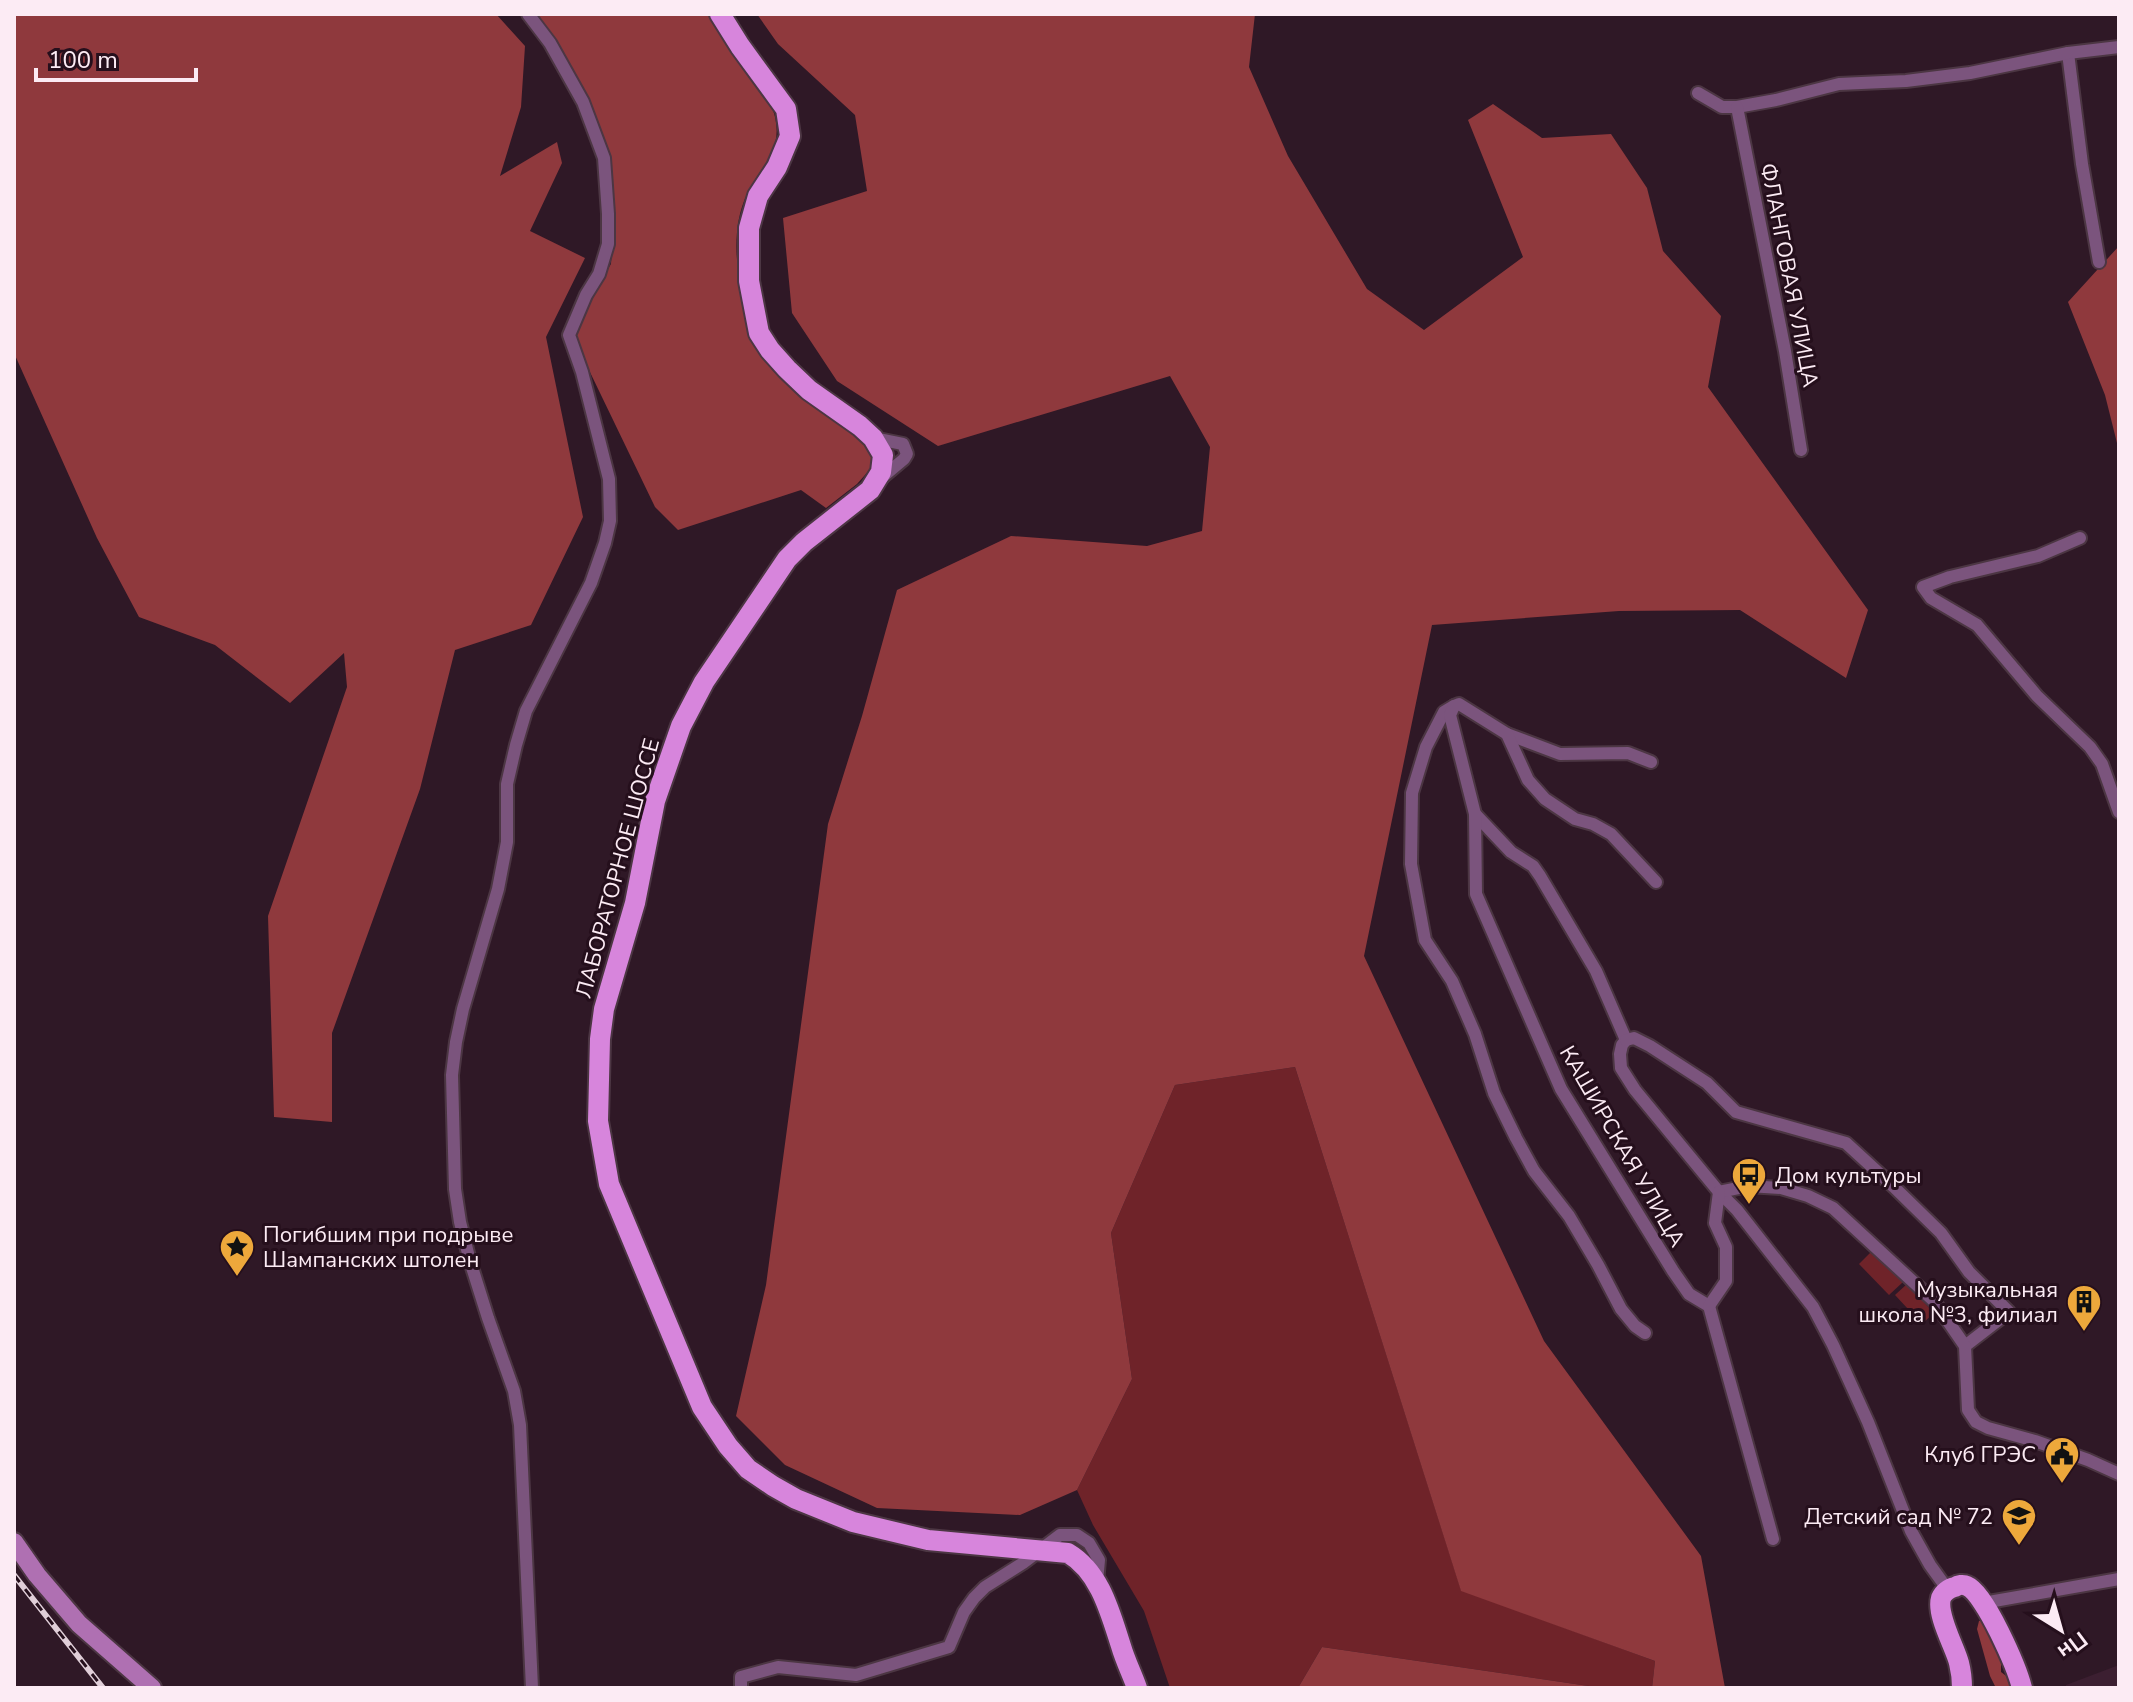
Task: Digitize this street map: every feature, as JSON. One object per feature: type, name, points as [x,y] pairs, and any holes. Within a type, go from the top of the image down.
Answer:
[{"type":"main road","name":"ЛАБОРАТОРНОЕ ШОССЕ","points":[[720,14],[786,109],[790,136],[777,167],[758,196],[749,228],[749,281],[759,333],[809,390],[873,438],[883,455],[883,463],[870,490],[787,559],[704,682],[681,726],[655,801],[635,903],[604,1009],[598,1121],[609,1184],[702,1407],[748,1469],[796,1499],[853,1522],[928,1540],[1068,1553],[1090,1571],[1112,1617],[1137,1688]]},
{"type":"main road","points":[[14,1542],[37,1575],[79,1624],[152,1688]]},
{"type":"main road","points":[[1962,1688],[1960,1665],[1941,1613],[1941,1598],[1958,1585],[1975,1592],[1983,1603],[1996,1625],[2022,1688]]},
{"type":"street","points":[[528,14],[550,43],[583,102],[604,158],[608,244],[599,274],[569,335],[582,372],[609,479],[610,521],[591,583],[526,711],[516,745],[507,784],[507,842],[498,889],[463,1009],[452,1075],[455,1189],[460,1222],[488,1318],[514,1391],[520,1425],[532,1688]]},
{"type":"street","points":[[1698,93],[1722,107],[1737,107],[1839,84],[1957,75],[2068,53],[2119,47]]},
{"type":"street","points":[[2068,53],[2082,164],[2099,262]]},
{"type":"street","name":"ФЛАНГОВАЯ УЛИЦА","points":[[1737,107],[1785,351],[1801,450]]},
{"type":"street","points":[[2080,538],[2038,556],[1950,577],[1923,587],[1931,598],[1977,625],[2037,696],[2090,747],[2102,764],[2119,812]]},
{"type":"street","points":[[1645,1333],[1621,1309],[1569,1216],[1534,1171],[1516,1138],[1494,1093],[1475,1034],[1452,981],[1425,940],[1411,864],[1412,793],[1426,747],[1444,712],[1452,711],[1459,704],[1507,734],[1560,754],[1628,753],[1651,762]]},
{"type":"street","name":"КАШИРСКАЯ УЛИЦА","points":[[1452,711],[1475,814],[1476,894],[1561,1089],[1673,1271],[1689,1294],[1709,1306]]},
{"type":"street","points":[[1507,734],[1528,780],[1545,799],[1575,819],[1611,834],[1656,882]]},
{"type":"street","points":[[1475,814],[1511,852],[1533,866],[1540,876],[1596,971],[1626,1040]]},
{"type":"street","points":[[1948,1590],[1911,1531],[1868,1422],[1813,1307],[1737,1210],[1635,1090],[1621,1068],[1620,1054],[1626,1040],[1634,1038],[1650,1046],[1707,1083],[1736,1112],[1846,1143],[1941,1233],[1969,1272],[2009,1312],[1965,1346]]},
{"type":"street","points":[[1719,1192],[1748,1186],[1781,1188],[1833,1208],[1934,1301],[1965,1346],[1968,1410],[1976,1422],[2088,1460],[2119,1474]]},
{"type":"street","points":[[1719,1192],[1715,1223],[1726,1247],[1726,1281],[1709,1306],[1773,1539]]},
{"type":"street","points":[[741,1682],[778,1667],[856,1675],[949,1647],[964,1612],[974,1598],[1034,1549]]},
{"type":"street","points":[[1983,1603],[2119,1579]]},
{"type":"shaded area","points":[[14,14],[496,14],[525,46],[521,107],[500,176],[557,142],[562,163],[530,231],[585,258],[546,337],[583,517],[531,625],[455,650],[420,789],[332,1033],[332,1122],[274,1117],[268,916],[347,687],[344,653],[290,703],[215,645],[139,617],[97,538],[14,353]]},
{"type":"shaded area","points":[[534,14],[710,14],[742,66],[770,103],[777,129],[776,140],[747,194],[738,222],[736,251],[739,280],[750,335],[770,367],[794,390],[855,427],[870,451],[873,466],[857,484],[826,508],[801,490],[678,530],[655,507],[574,339],[586,304],[611,264],[614,208],[607,145],[595,115],[559,49]]},
{"type":"shaded area","points":[[757,14],[1255,14],[1249,67],[1288,156],[1367,289],[1424,330],[1523,257],[1468,120],[1493,104],[1542,138],[1611,134],[1647,188],[1663,251],[1721,316],[1708,387],[1868,610],[1846,678],[1740,610],[1619,611],[1432,625],[1364,956],[1544,1341],[1701,1556],[1725,1688],[1652,1688],[1655,1661],[1461,1591],[1295,1067],[1175,1085],[1111,1233],[1132,1379],[1077,1490],[1020,1515],[877,1508],[785,1465],[736,1416],[766,1285],[828,824],[897,590],[1011,536],[1147,546],[1202,531],[1210,447],[1170,376],[938,446],[837,381],[792,313],[783,218],[867,191],[855,115],[778,44]]},
{"type":"shaded area","points":[[2119,246],[2119,451],[2105,395],[2068,302]]},
{"type":"shaded area","points":[[1295,1067],[1461,1590],[1655,1661],[1652,1688],[1602,1688],[1322,1647],[1298,1688],[1170,1688],[1144,1611],[1093,1525],[1077,1490],[1132,1379],[1111,1233],[1175,1085]]},
{"type":"shaded area","points":[[1873,1250],[1903,1282],[1889,1295],[1859,1264]]},
{"type":"shaded area","points":[[1907,1284],[1934,1313],[1922,1324],[1895,1295]]},
{"type":"shaded area","points":[[1987,1619],[2001,1644],[2001,1672],[2022,1688],[1996,1688],[1977,1629],[1979,1621]]},
{"type":"shaded area","points":[[1322,1647],[1602,1688],[1298,1688]]},
{"type":"shaded area","points":[[2119,1665],[2119,1688],[2066,1688],[2066,1685]]},
{"type":"railway","points":[[14,1575],[103,1688]]},
{"type":"place","name":"Дом культуры","points":[[1749,1206]]},
{"type":"place","name":"Погибшим при подрыве Шампанских штолен","points":[[237,1278]]},
{"type":"place","name":"Музыкальная школа №3, филиал","points":[[2084,1333]]},
{"type":"place","name":"Клуб ГРЭС","points":[[2062,1485]]},
{"type":"place","name":"Детский сад № 72","points":[[2019,1547]]}]
